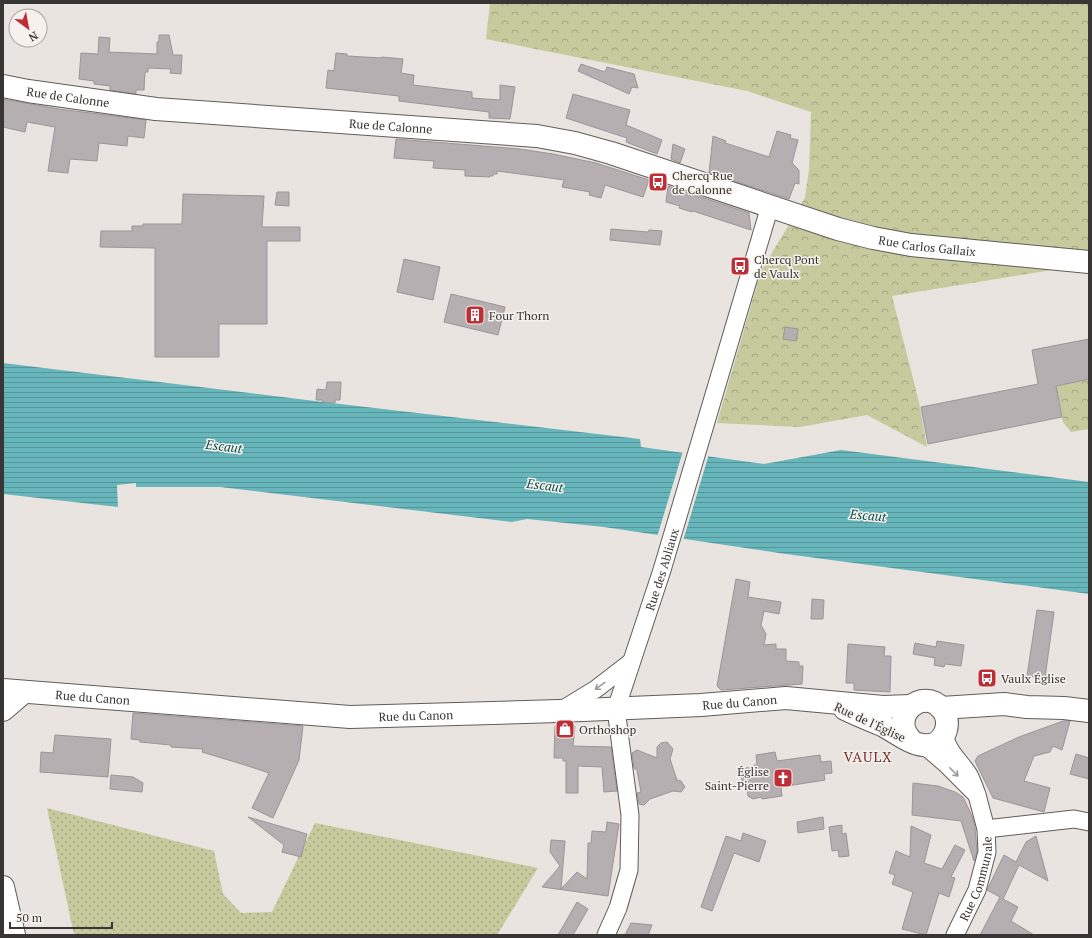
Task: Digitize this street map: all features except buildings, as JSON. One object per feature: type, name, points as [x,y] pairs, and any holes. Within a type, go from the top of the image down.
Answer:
[{"type":"main road","name":"Rue de Calonne","points":[[3,86],[28,91],[156,108],[537,136],[575,143],[611,153],[770,206]]},
{"type":"main road","name":"Rue Carlos Gallaix","points":[[770,206],[838,229],[873,238],[912,245],[1089,262]]},
{"type":"main road","name":"Rue du Canon","points":[[13,691],[350,717],[616,709],[702,705],[786,698],[808,699],[829,703]]},
{"type":"main road","points":[[3,710],[13,691]]},
{"type":"main road","points":[[829,703],[883,707],[911,706],[917,703],[929,702],[936,704],[944,723],[936,743],[918,743]]},
{"type":"main road","name":"Rue de l'Église","points":[[829,703],[882,725],[918,743]]},
{"type":"main road","points":[[944,723],[1004,704],[1089,711]]},
{"type":"main road","name":"Rue de l'Église","points":[[911,706],[905,714],[903,723],[905,733],[918,743]]},
{"type":"main road","points":[[3,887],[14,935]]},
{"type":"street","name":"Rue des Abliaux","points":[[606,935],[618,908],[629,870],[630,814],[616,709],[662,570],[770,206]]},
{"type":"street","points":[[559,711],[596,689],[631,662]]},
{"type":"street","name":"Rue Communale","points":[[944,723],[946,741],[952,754],[969,775],[981,807],[986,829],[987,852],[977,890],[955,935]]},
{"type":"street","points":[[918,743],[946,764],[977,795]]},
{"type":"street","points":[[986,829],[1074,819],[1089,822]]},
{"type":"green space","points":[[490,3],[1089,3],[1089,264],[892,296],[919,402],[927,447],[867,415],[800,427],[717,423],[761,271],[805,198],[809,169],[811,112],[747,91],[486,39]]},
{"type":"green space","points":[[1089,350],[1089,429],[1071,432],[1063,422],[1056,385]]},
{"type":"green space","points":[[47,808],[214,851],[223,894],[241,913],[272,912],[315,823],[538,868],[497,935],[74,935]]},
{"type":"water","name":"Escaut","points":[[3,363],[640,439],[641,447],[764,464],[841,450],[1089,482],[1089,594],[786,554],[604,527],[527,519],[512,522],[220,487],[136,487],[136,483],[117,485],[118,507],[3,494]]},
{"type":"pier","points":[[683,451],[709,454],[683,541],[657,537]]},
{"type":"place","name":"Chercq Rue de Calonne","points":[[658,182]]},
{"type":"place","name":"Chercq Pont de Vaulx","points":[[740,266]]},
{"type":"place","name":"Four Thorn","points":[[475,315]]},
{"type":"place","name":"Vaulx Église","points":[[987,678]]},
{"type":"place","name":"Orthoshop","points":[[565,729]]},
{"type":"place","name":"Église Saint-Pierre","points":[[783,778]]},
{"type":"district","name":"VAULX","points":[[868,756]]}]
